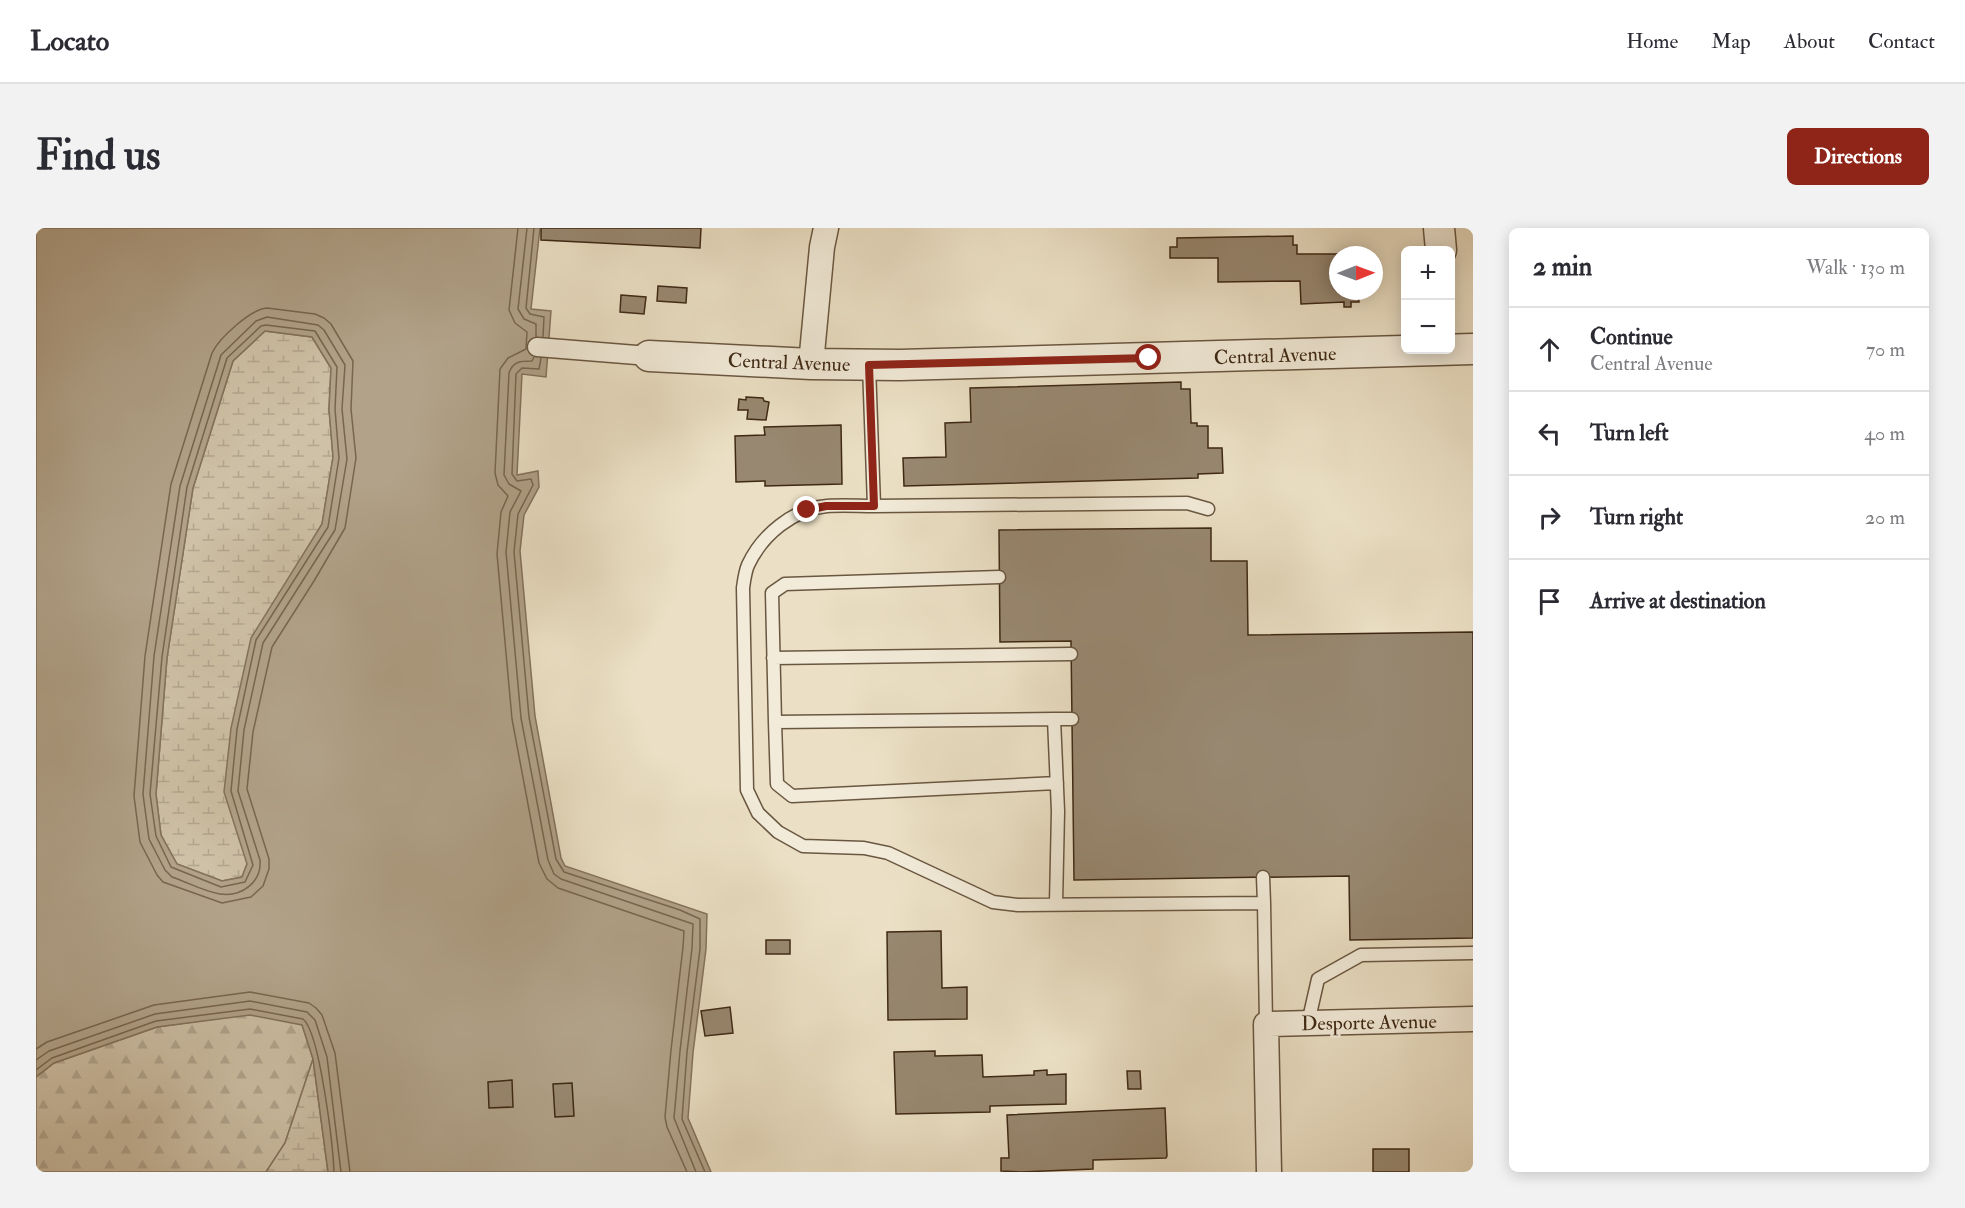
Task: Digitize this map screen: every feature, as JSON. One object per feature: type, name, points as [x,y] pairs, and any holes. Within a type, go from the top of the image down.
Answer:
[{"type":"street","points":[[811,364],[822,247],[826,228]]},
{"type":"street","points":[[1439,228],[1441,246]]},
{"type":"street","name":"Central Avenue","points":[[537,347],[649,356],[869,365],[1401,351]]},
{"type":"street","name":"Central Avenue","points":[[1455,350],[1473,349]]},
{"type":"street","name":"Desporte Avenue","points":[[1266,1024],[1473,1019]]},
{"type":"street","points":[[1266,1024],[1269,1172]]},
{"type":"lane","points":[[869,365],[874,506]]},
{"type":"lane","points":[[1208,509],[1187,503],[826,506],[807,510],[784,521],[763,541],[747,566],[743,588],[747,790],[758,813],[778,832],[803,846],[864,848],[888,853],[993,902],[1018,905],[1264,903]]},
{"type":"lane","points":[[999,577],[785,584],[772,593],[777,784],[792,796],[1057,783]]},
{"type":"lane","points":[[773,658],[1071,654]]},
{"type":"lane","points":[[1054,719],[1058,811],[1056,904]]},
{"type":"lane","points":[[776,722],[1072,719]]},
{"type":"lane","points":[[1263,877],[1266,1024]]},
{"type":"lane","points":[[1308,1023],[1318,979],[1361,956],[1473,953]]},
{"type":"green space","points":[[265,331],[312,337],[331,368],[329,409],[333,457],[322,524],[295,570],[247,864],[242,877],[222,881],[177,864],[161,835],[156,794],[167,658],[193,488],[233,361]]},
{"type":"green space","points":[[250,1014],[302,1024],[313,1059],[285,1143],[266,1172],[36,1172],[36,1077],[54,1063],[157,1027]]},
{"type":"green space","points":[[313,1059],[328,1172],[266,1172],[285,1143]]},
{"type":"water","points":[[36,228],[540,228],[531,309],[551,311],[546,377],[522,374],[517,475],[538,471],[539,487],[524,515],[520,551],[535,716],[561,858],[565,866],[707,914],[706,949],[693,1053],[688,1118],[711,1172],[328,1172],[313,1059],[302,1025],[250,1015],[157,1027],[54,1063],[36,1077]],"holes":[[[265,331],[312,337],[331,368],[329,409],[333,457],[322,524],[251,638],[231,728],[224,792],[247,864],[242,877],[222,881],[177,864],[161,835],[156,794],[167,658],[193,488],[233,361]]]},
{"type":"building","points":[[541,228],[701,228],[700,248],[541,240]]},
{"type":"building","points":[[1293,236],[1293,245],[1297,245],[1297,254],[1329,254],[1329,300],[1359,300],[1359,302],[1351,302],[1351,307],[1344,307],[1344,302],[1301,304],[1300,281],[1218,282],[1218,258],[1170,258],[1170,247],[1177,247],[1177,238]]},
{"type":"building","points":[[658,286],[687,288],[686,303],[657,301]]},
{"type":"building","points":[[621,295],[646,297],[644,314],[620,312]]},
{"type":"building","points":[[1181,382],[1181,389],[1190,389],[1191,423],[1197,423],[1197,426],[1208,426],[1208,448],[1222,448],[1223,473],[1198,474],[1198,478],[904,486],[903,458],[946,457],[945,423],[971,422],[970,388]]},
{"type":"building","points":[[746,397],[763,398],[764,401],[769,402],[766,420],[747,419],[748,410],[738,410],[739,399],[746,400]]},
{"type":"building","points":[[841,425],[842,484],[765,486],[765,481],[736,482],[735,436],[765,435],[764,427]]},
{"type":"building","points":[[1211,528],[1211,561],[1247,561],[1248,635],[1473,632],[1473,938],[1350,940],[1349,876],[1074,880],[1071,641],[1000,642],[999,530]]},
{"type":"building","points":[[941,931],[942,988],[967,987],[967,1019],[888,1020],[887,932]]},
{"type":"building","points":[[766,940],[790,940],[790,954],[766,954]]},
{"type":"building","points":[[730,1007],[733,1033],[705,1036],[701,1011]]},
{"type":"building","points":[[935,1051],[935,1056],[982,1055],[983,1077],[1034,1075],[1034,1071],[1047,1070],[1047,1075],[1066,1074],[1066,1104],[990,1106],[990,1112],[896,1114],[894,1052]]},
{"type":"building","points":[[1127,1071],[1140,1071],[1141,1089],[1128,1089]]},
{"type":"building","points":[[512,1080],[513,1107],[489,1108],[488,1082]]},
{"type":"building","points":[[572,1083],[574,1116],[555,1117],[553,1084]]},
{"type":"building","points":[[1165,1108],[1166,1158],[1093,1160],[1093,1169],[1001,1171],[1001,1158],[1009,1158],[1007,1115]]},
{"type":"building","points":[[1373,1149],[1409,1149],[1409,1172],[1373,1172]]},
{"type":"route","points":[[807,510],[826,506],[874,506],[869,365],[1149,358]]}]
